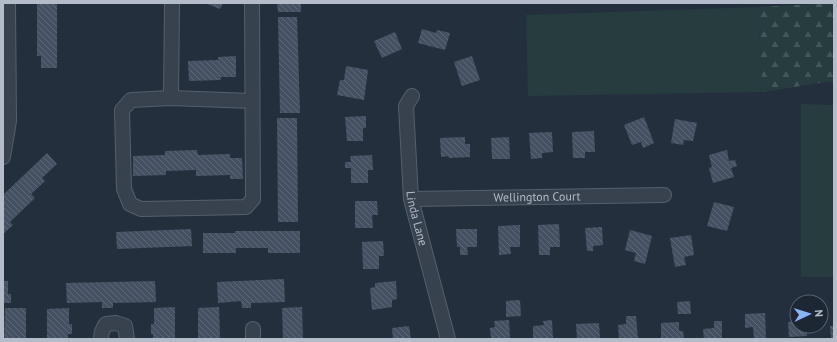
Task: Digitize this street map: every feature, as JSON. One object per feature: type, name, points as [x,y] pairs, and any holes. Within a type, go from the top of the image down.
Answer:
[{"type":"street","points":[[3,157],[9,121],[8,3]]},
{"type":"street","points":[[171,98],[172,3]]},
{"type":"street","points":[[252,3],[253,199],[246,206],[142,209],[130,204],[124,189],[122,110],[131,100],[171,98],[252,101]]},
{"type":"street","name":"Linda Lane","points":[[412,96],[406,106],[411,200],[448,339]]},
{"type":"street","name":"Wellington Court","points":[[411,200],[664,195]]},
{"type":"street","points":[[101,339],[103,328],[106,324],[116,323],[125,326],[127,339]]},
{"type":"green space","points":[[834,3],[834,82],[825,82],[763,92],[758,7]]},
{"type":"green space","points":[[758,7],[763,92],[528,96],[526,15]]},
{"type":"green space","points":[[801,104],[834,105],[834,277],[801,277]]},
{"type":"building","points":[[37,3],[57,3],[57,68],[41,68],[41,56],[37,56]]},
{"type":"building","points":[[205,3],[223,3],[220,9]]},
{"type":"building","points":[[277,3],[301,3],[301,12],[278,12]]},
{"type":"building","points":[[278,17],[297,17],[300,113],[280,113]]},
{"type":"building","points":[[422,29],[436,33],[437,30],[450,33],[445,50],[418,43]]},
{"type":"building","points":[[395,32],[402,49],[382,58],[374,41]]},
{"type":"building","points":[[236,56],[236,77],[221,77],[221,80],[189,81],[188,61],[218,60],[218,57]]},
{"type":"building","points":[[472,56],[480,80],[462,86],[454,62]]},
{"type":"building","points":[[346,66],[368,70],[364,100],[337,95],[340,80],[344,80]]},
{"type":"building","points":[[366,116],[366,128],[363,128],[363,141],[347,141],[345,117]]},
{"type":"building","points":[[644,117],[654,143],[643,148],[641,142],[632,145],[624,125]]},
{"type":"building","points":[[277,118],[297,118],[298,222],[278,222]]},
{"type":"building","points":[[675,119],[697,123],[693,141],[684,140],[683,145],[671,143]]},
{"type":"building","points":[[594,131],[595,152],[585,152],[585,158],[573,158],[572,132]]},
{"type":"building","points":[[552,132],[553,152],[542,153],[542,158],[531,159],[529,133]]},
{"type":"building","points":[[465,137],[465,144],[470,144],[470,157],[441,157],[440,138]]},
{"type":"building","points":[[509,137],[510,159],[492,159],[491,138]]},
{"type":"building","points":[[197,150],[198,155],[230,154],[230,158],[242,158],[243,179],[230,179],[230,175],[196,176],[196,170],[166,171],[166,175],[133,176],[133,156],[165,155],[165,151]]},
{"type":"building","points":[[727,150],[729,161],[735,160],[737,166],[731,168],[734,177],[713,183],[709,168],[712,167],[709,155]]},
{"type":"building","points":[[47,153],[57,164],[42,178],[45,181],[31,194],[35,198],[10,222],[13,225],[3,234],[3,195]]},
{"type":"building","points":[[372,155],[373,170],[368,170],[368,183],[351,183],[351,168],[345,168],[345,162],[351,162],[350,156]]},
{"type":"building","points":[[355,201],[377,201],[378,215],[372,215],[373,228],[355,228]]},
{"type":"building","points":[[714,202],[734,207],[727,231],[707,226]]},
{"type":"building","points":[[559,224],[560,247],[550,247],[550,255],[539,255],[538,225]]},
{"type":"building","points":[[520,225],[520,247],[510,247],[511,254],[499,255],[498,226]]},
{"type":"building","points":[[602,227],[603,245],[593,246],[593,251],[587,251],[585,228]]},
{"type":"building","points":[[191,229],[192,246],[117,249],[116,232]]},
{"type":"building","points":[[456,229],[477,229],[477,247],[467,247],[468,255],[460,255],[460,247],[457,247]]},
{"type":"building","points":[[630,230],[652,236],[645,264],[634,261],[636,253],[625,250]]},
{"type":"building","points":[[235,231],[300,231],[300,253],[268,253],[268,248],[236,248],[236,253],[203,253],[203,233],[235,233]]},
{"type":"building","points":[[691,235],[694,255],[684,257],[686,265],[675,267],[670,238]]},
{"type":"building","points":[[383,241],[384,256],[379,256],[379,269],[363,269],[362,242]]},
{"type":"building","points":[[284,279],[285,302],[251,303],[251,308],[242,308],[241,301],[218,303],[217,282]]},
{"type":"building","points":[[3,281],[8,281],[8,294],[11,294],[11,303],[3,303]]},
{"type":"building","points":[[155,281],[156,302],[113,303],[113,308],[102,308],[102,302],[67,303],[66,283]]},
{"type":"building","points":[[396,281],[397,299],[392,300],[392,307],[372,310],[370,288],[375,287],[375,283]]},
{"type":"building","points":[[520,300],[521,316],[506,317],[506,301]]},
{"type":"building","points":[[690,301],[691,314],[678,314],[677,302]]},
{"type":"building","points":[[175,307],[175,339],[153,339],[153,334],[151,334],[151,324],[154,324],[154,308]]},
{"type":"building","points":[[219,307],[220,339],[198,339],[198,308]]},
{"type":"building","points":[[302,307],[303,339],[283,339],[282,308]]},
{"type":"building","points":[[5,308],[26,308],[26,339],[4,339]]},
{"type":"building","points":[[69,308],[69,324],[72,324],[72,334],[68,334],[68,339],[47,339],[47,309]]},
{"type":"building","points":[[765,313],[766,339],[754,339],[753,327],[745,328],[745,314]]},
{"type":"building","points":[[626,316],[636,316],[638,339],[619,339],[618,325],[626,324]]},
{"type":"building","points":[[509,320],[510,339],[491,339],[490,328],[495,327],[494,321]]},
{"type":"building","points":[[552,320],[553,339],[533,339],[533,326],[544,325],[543,321]]},
{"type":"building","points":[[714,321],[722,321],[722,339],[704,339],[703,329],[714,328]]},
{"type":"building","points":[[679,322],[679,331],[683,331],[684,339],[661,339],[661,323]]},
{"type":"building","points":[[788,322],[789,334],[807,334],[807,336],[789,337]]},
{"type":"building","points":[[599,323],[600,339],[577,339],[576,324]]},
{"type":"building","points":[[409,326],[411,339],[393,339],[392,328]]},
{"type":"building","points":[[830,326],[834,326],[834,339],[831,339]]}]
